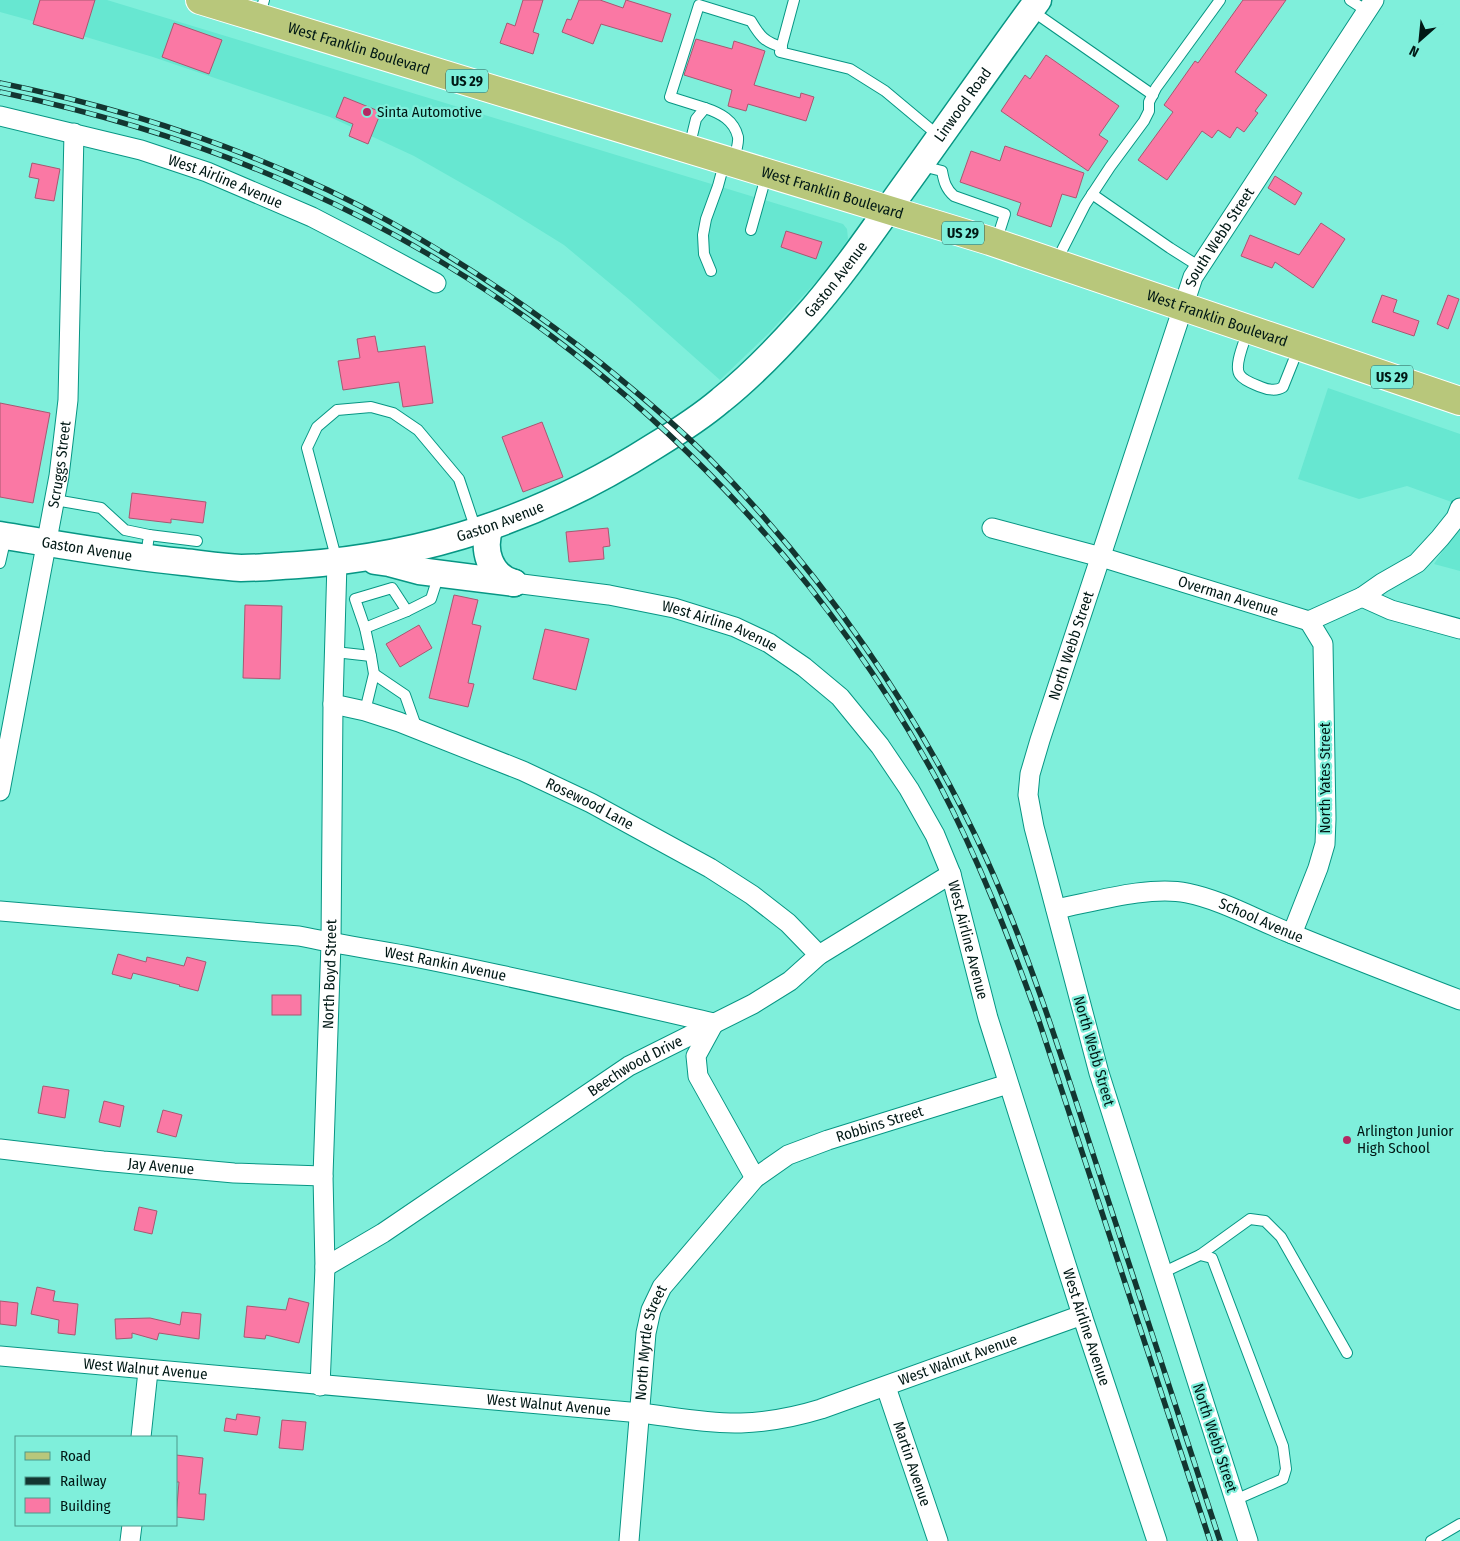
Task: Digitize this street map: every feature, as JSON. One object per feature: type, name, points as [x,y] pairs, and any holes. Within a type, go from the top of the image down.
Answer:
[{"type":"main road","name":"West Franklin Boulevard","points":[[200,0],[261,9],[689,148],[996,243],[1460,401]]},
{"type":"main road","name":"Linwood Road","points":[[887,210],[1034,5]]},
{"type":"main road","name":"Gaston Avenue","points":[[3,535],[47,544],[147,547],[240,568],[347,560],[403,551],[483,529],[567,496],[623,466],[719,402],[741,384],[822,298],[887,210]]},
{"type":"main road","points":[[483,529],[489,559],[499,575],[514,583]]},
{"type":"main road","points":[[450,539],[460,561],[467,570],[483,579]]},
{"type":"main road","points":[[347,560],[387,563],[419,571],[514,583]]},
{"type":"street","name":"South Webb Street","points":[[1101,557],[1194,277],[1370,6]]},
{"type":"street","name":"West Airline Avenue","points":[[0,116],[140,150],[207,172],[312,217],[436,283]]},
{"type":"street","name":"Scruggs Street","points":[[0,790],[55,500],[68,400],[74,133]]},
{"type":"street","points":[[1309,621],[1362,597],[1417,563],[1446,531],[1456,518],[1460,508]]},
{"type":"street","name":"Overman Avenue","points":[[992,528],[1101,557],[1309,621]]},
{"type":"street","name":"North Webb Street","points":[[1101,557],[1030,774],[1028,795],[1034,827],[1098,1073],[1248,1541]]},
{"type":"street","name":"North Boyd Street","points":[[320,1386],[325,1267],[323,1176],[331,943],[333,704],[336,602],[347,560]]},
{"type":"street","name":"West Airline Avenue","points":[[514,583],[609,595],[674,608],[735,626],[770,643],[804,666],[840,697],[880,746],[909,789],[935,835],[951,874],[988,1018],[1008,1084],[1157,1541]]},
{"type":"street","points":[[1362,597],[1391,610],[1460,629]]},
{"type":"street","name":"North Yates Street","points":[[1292,934],[1318,868],[1325,844],[1323,644],[1309,621]]},
{"type":"street","name":"Rosewood Lane","points":[[333,704],[365,711],[417,729],[523,771],[591,803],[710,868],[752,895],[788,923],[819,955]]},
{"type":"street","name":"Beechwood Drive","points":[[325,1267],[383,1233],[629,1066],[753,1004],[790,981],[819,955],[951,874]]},
{"type":"street","name":"School Avenue","points":[[1056,909],[1137,893],[1162,891],[1187,893],[1218,903],[1460,1000]]},
{"type":"street","name":"West Rankin Avenue","points":[[0,911],[299,936],[569,989],[714,1023]]},
{"type":"street","points":[[714,1023],[696,1056],[698,1076],[755,1178]]},
{"type":"street","name":"Robbins Street","points":[[755,1178],[788,1155],[828,1140],[1008,1084]]},
{"type":"street","name":"Jay Avenue","points":[[0,1149],[224,1172],[323,1176]]},
{"type":"street","name":"North Myrtle Street","points":[[630,1541],[646,1333],[652,1310],[662,1287],[755,1178]]},
{"type":"street","name":"West Walnut Avenue","points":[[0,1356],[740,1423],[793,1417],[821,1410],[1082,1315]]},
{"type":"street","points":[[141,1436],[148,1370]]},
{"type":"street","name":"Martin Avenue","points":[[886,1387],[938,1541]]},
{"type":"street","points":[[130,1541],[132,1526]]},
{"type":"lane","points":[[794,0],[780,52],[850,69],[885,91],[941,137]]},
{"type":"lane","points":[[1056,263],[1085,205],[1144,121],[1149,111],[1149,102],[1152,95],[1172,64],[1220,0]]},
{"type":"lane","points":[[1350,0],[1370,6]]},
{"type":"lane","points":[[711,271],[704,254],[703,235],[706,219],[738,138],[731,122],[716,112],[670,97],[699,5],[751,21],[760,36],[782,46]]},
{"type":"lane","points":[[1034,5],[1152,95]]},
{"type":"lane","points":[[689,148],[696,119],[705,108]]},
{"type":"lane","points":[[920,165],[942,171],[948,191],[954,196],[1006,214],[996,243]]},
{"type":"lane","points":[[750,230],[768,172]]},
{"type":"lane","points":[[1092,194],[1200,267]]},
{"type":"lane","points":[[1248,329],[1237,366],[1240,375],[1264,388],[1278,390],[1283,387],[1299,346]]},
{"type":"lane","points":[[347,560],[307,448],[317,427],[337,410],[371,407],[393,413],[418,430],[459,479],[483,529]]},
{"type":"lane","points":[[55,500],[101,508],[147,547],[197,541]]},
{"type":"lane","points":[[0,562],[3,535]]},
{"type":"lane","points":[[387,563],[392,588],[407,611]]},
{"type":"lane","points":[[365,628],[407,611],[430,599],[439,574]]},
{"type":"lane","points":[[336,602],[355,599],[392,588]]},
{"type":"lane","points":[[355,599],[365,628],[374,674],[365,711]]},
{"type":"lane","points":[[335,652],[372,656]]},
{"type":"lane","points":[[374,674],[405,695],[417,729]]},
{"type":"lane","points":[[1162,1273],[1200,1255],[1250,1220],[1266,1221],[1281,1237],[1347,1353]]},
{"type":"lane","points":[[1200,1255],[1212,1258],[1283,1446],[1286,1469],[1283,1479],[1235,1500]]},
{"type":"lane","points":[[1431,1541],[1460,1524]]},
{"type":"shaded area","points":[[0,0],[107,0],[843,224],[847,229],[848,239],[825,272],[769,333],[720,380],[630,300],[564,245],[493,201],[414,156],[330,117],[153,57],[0,12]]},
{"type":"shaded area","points":[[1328,388],[1460,434],[1460,505],[1407,486],[1359,499],[1298,479]]},
{"type":"shaded area","points":[[1460,525],[1460,571],[1434,564]]},
{"type":"building","points":[[40,0],[95,0],[83,39],[33,24]]},
{"type":"building","points":[[523,0],[543,0],[533,32],[539,34],[533,54],[500,43],[507,23],[515,26]]},
{"type":"building","points":[[579,0],[600,0],[623,8],[626,0],[671,14],[662,42],[601,24],[593,44],[562,32],[567,19],[571,20]]},
{"type":"building","points":[[1243,0],[1286,0],[1235,72],[1267,95],[1255,111],[1258,113],[1244,132],[1237,127],[1230,138],[1218,130],[1212,138],[1202,131],[1167,180],[1138,160],[1173,112],[1164,105],[1195,61],[1198,63]]},
{"type":"building","points":[[174,23],[222,40],[209,74],[162,57]]},
{"type":"building","points":[[696,39],[732,49],[734,41],[765,51],[754,85],[800,98],[801,93],[814,97],[806,121],[748,104],[746,111],[728,106],[732,90],[684,75]]},
{"type":"building","points":[[1046,55],[1119,106],[1099,135],[1108,141],[1088,171],[1001,111],[1025,75],[1030,79]]},
{"type":"building","points":[[344,97],[381,112],[368,144],[349,136],[353,124],[336,117]]},
{"type":"building","points":[[1005,146],[1084,173],[1076,198],[1062,194],[1051,227],[1017,215],[1021,203],[960,182],[971,151],[1000,161]]},
{"type":"building","points":[[32,163],[60,169],[54,201],[35,198],[39,179],[29,177]]},
{"type":"building","points":[[1275,176],[1302,193],[1295,205],[1268,188]]},
{"type":"building","points":[[1321,223],[1345,239],[1313,288],[1275,262],[1272,268],[1241,256],[1250,235],[1299,255]]},
{"type":"building","points":[[786,231],[822,242],[816,259],[781,247]]},
{"type":"building","points":[[1382,295],[1397,300],[1393,312],[1419,321],[1414,336],[1372,322]]},
{"type":"building","points":[[1448,295],[1459,299],[1448,329],[1437,324]]},
{"type":"building","points":[[375,336],[378,352],[425,346],[433,403],[403,407],[399,382],[343,390],[338,361],[360,358],[357,339]]},
{"type":"building","points":[[0,403],[50,413],[33,503],[0,497]]},
{"type":"building","points":[[542,422],[563,477],[523,492],[502,437]]},
{"type":"building","points":[[132,493],[206,502],[203,523],[171,519],[171,523],[129,518]]},
{"type":"building","points":[[608,528],[610,546],[603,547],[604,559],[569,562],[566,532]]},
{"type":"building","points":[[454,595],[478,600],[472,624],[481,626],[468,683],[474,684],[468,707],[429,698]]},
{"type":"building","points":[[245,605],[282,606],[280,679],[243,678]]},
{"type":"building","points":[[419,625],[432,648],[400,667],[386,644]]},
{"type":"building","points":[[545,629],[589,639],[576,690],[533,679]]},
{"type":"building","points":[[118,954],[146,962],[147,957],[184,966],[187,957],[206,962],[198,991],[133,973],[131,979],[112,974]]},
{"type":"building","points":[[272,995],[301,995],[301,1015],[272,1015]]},
{"type":"building","points":[[43,1086],[69,1090],[65,1118],[38,1113]]},
{"type":"building","points":[[104,1101],[124,1106],[120,1127],[99,1122]]},
{"type":"building","points":[[163,1110],[182,1115],[176,1137],[157,1132]]},
{"type":"building","points":[[139,1207],[157,1211],[152,1234],[134,1230]]},
{"type":"building","points":[[37,1287],[55,1291],[53,1301],[78,1304],[75,1335],[58,1333],[59,1320],[31,1314]]},
{"type":"building","points":[[289,1298],[309,1303],[299,1343],[266,1335],[265,1339],[244,1337],[247,1306],[286,1310]]},
{"type":"building","points":[[0,1301],[18,1303],[16,1326],[0,1324]]},
{"type":"building","points":[[182,1312],[201,1314],[199,1339],[159,1333],[157,1340],[132,1333],[132,1338],[116,1339],[115,1319],[150,1318],[180,1325]]},
{"type":"building","points":[[237,1414],[260,1417],[257,1435],[224,1431],[226,1418],[236,1420]]},
{"type":"building","points":[[282,1420],[306,1422],[303,1450],[279,1448]]},
{"type":"building","points":[[178,1455],[203,1458],[199,1494],[206,1494],[204,1520],[178,1517]]},
{"type":"railway","points":[[0,83],[126,114],[249,156],[328,190],[435,248],[537,315],[643,398],[709,458],[751,502],[791,549],[865,646],[899,697],[959,803],[1002,894],[1056,1042],[1220,1541]]},
{"type":"railway","points":[[0,92],[115,120],[190,144],[264,172],[399,238],[494,296],[584,361],[668,434],[746,513],[818,598],[882,689],[939,784],[993,901],[1039,1021],[1210,1541]]},
{"type":"place","name":"Sinta Automotive","points":[[367,112]]},
{"type":"place","name":"Arlington Junior High School","points":[[1347,1140]]}]
